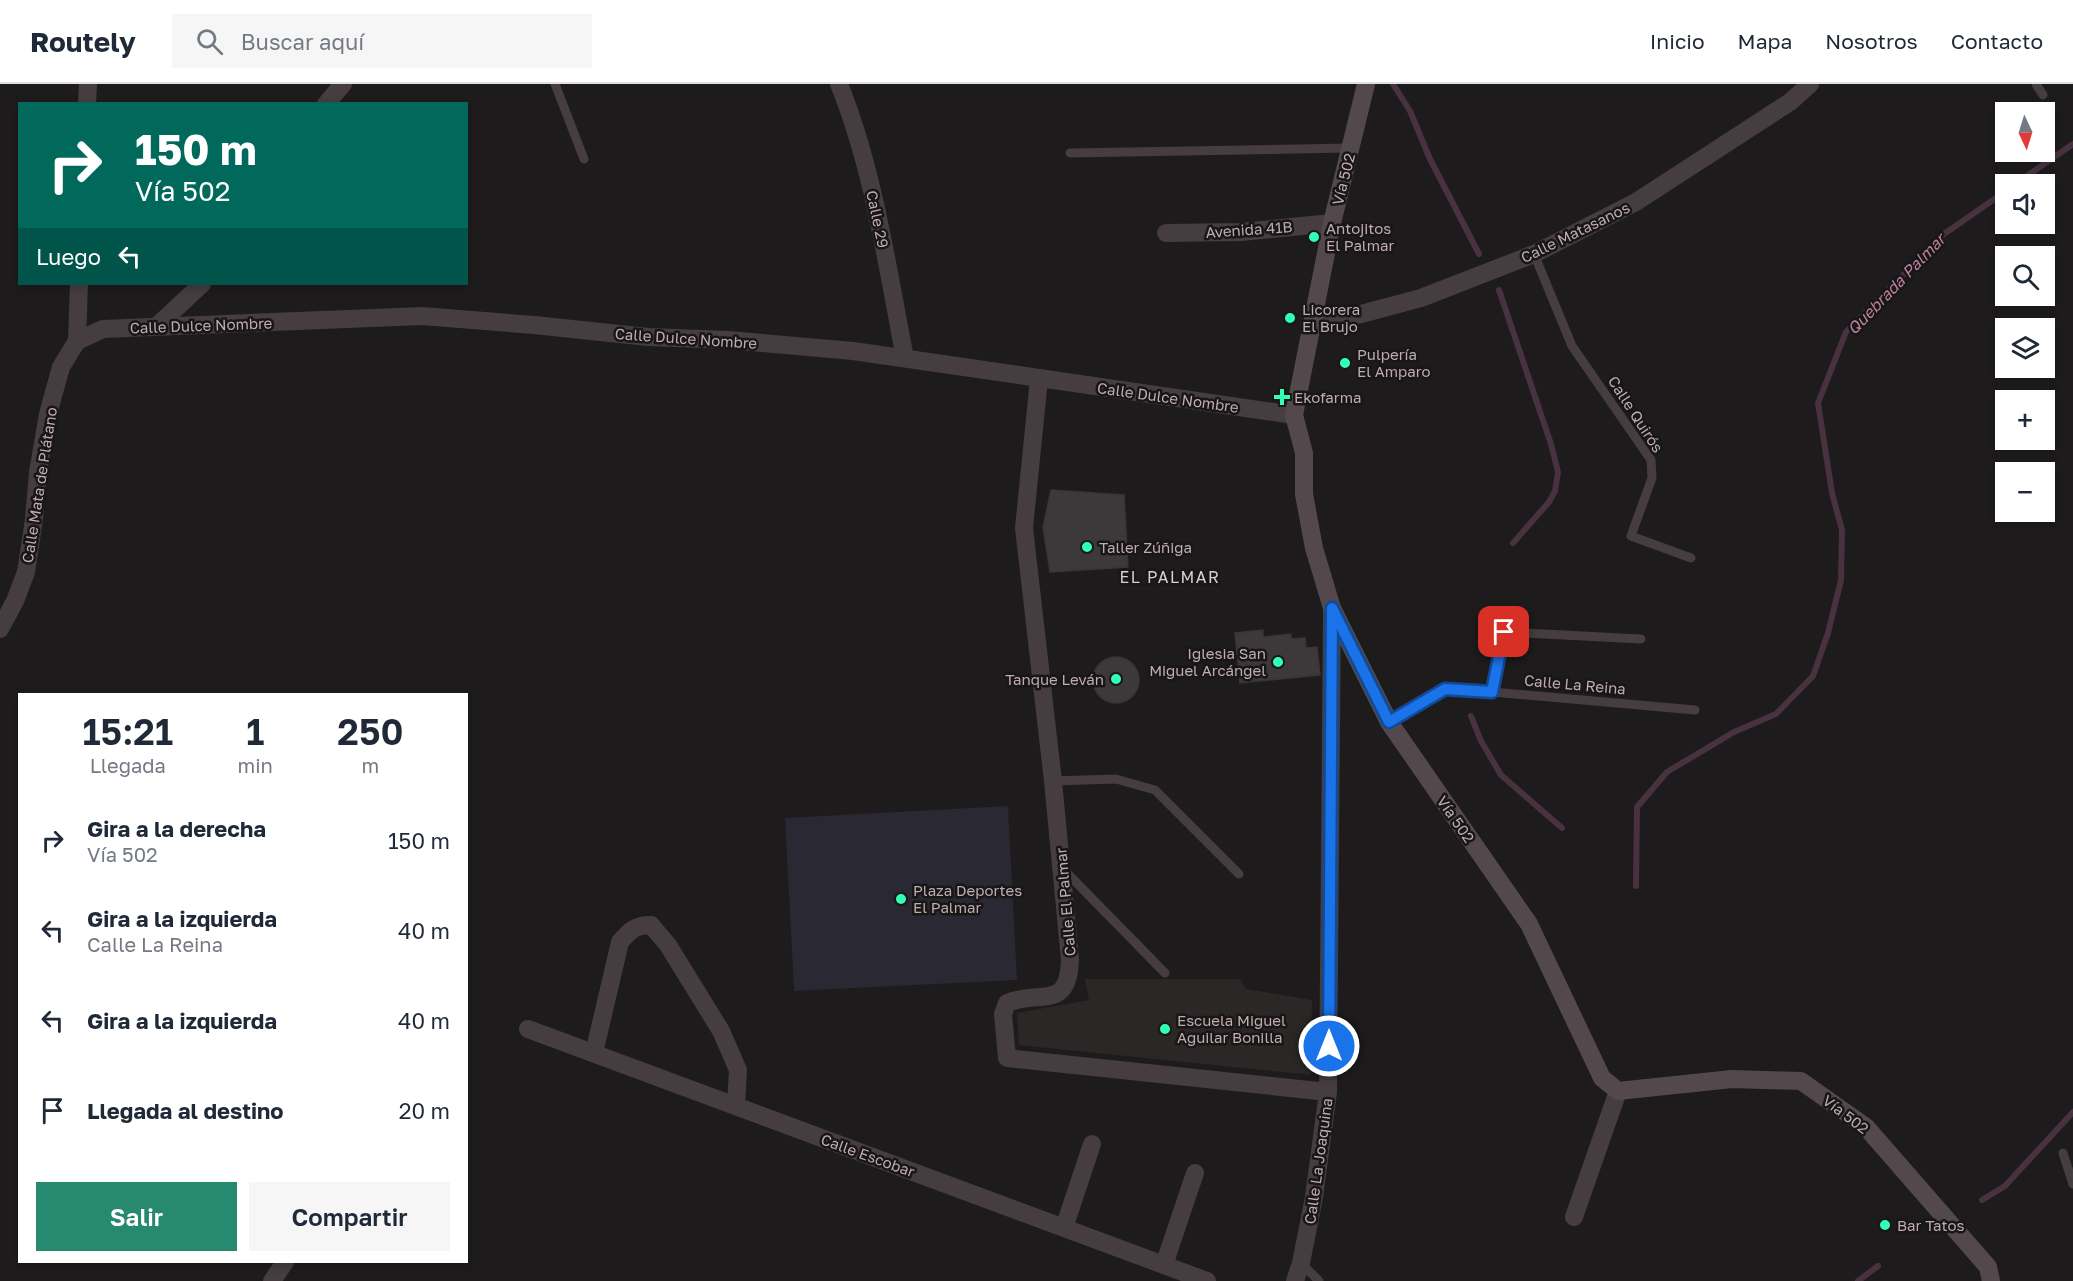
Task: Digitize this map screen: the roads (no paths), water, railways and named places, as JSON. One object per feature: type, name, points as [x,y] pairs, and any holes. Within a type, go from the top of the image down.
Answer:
[{"type":"street","points":[[87,102],[88,84]]},
{"type":"street","points":[[328,102],[343,84]]},
{"type":"street","name":"Calle 29","points":[[839,84],[854,122],[872,189],[905,358]]},
{"type":"street","name":"Vía 502","points":[[1366,84],[1332,223],[1294,415],[1304,453],[1304,494],[1314,548],[1332,608],[1389,722],[1528,924],[1602,1078],[1618,1091],[1732,1078],[1800,1081],[1866,1127],[1988,1267],[1991,1281]]},
{"type":"street","name":"Calle Matasanos","points":[[1313,321],[1361,314],[1421,298],[1534,254],[1636,202],[1790,102],[1810,84]]},
{"type":"street","name":"Avenida 41B","points":[[1166,232],[1241,232],[1332,223]]},
{"type":"street","points":[[77,341],[79,285]]},
{"type":"street","points":[[157,326],[201,285]]},
{"type":"street","name":"Calle Dulce Nombre","points":[[77,341],[103,329],[422,316],[648,337],[729,340],[853,351],[1294,415]]},
{"type":"street","name":"Calle Mata de Plátano","points":[[0,629],[15,601],[26,572],[38,472],[48,414],[61,367],[77,341]]},
{"type":"street","name":"Calle El Palmar","points":[[1039,379],[1024,528],[1053,781],[1070,976],[1064,989],[1051,996],[1018,999],[1007,1003],[1003,1014],[1007,1058],[1328,1092]]},
{"type":"street","name":"Calle La Joaquina","points":[[1295,1281],[1301,1263],[1314,1197],[1328,1092],[1332,608]]},
{"type":"street","points":[[594,1053],[620,942],[629,930],[639,925],[651,925],[668,945],[721,1031],[738,1070],[736,1106]]},
{"type":"street","name":"Calle Escobar","points":[[528,1029],[1208,1281]]},
{"type":"street","points":[[1574,1217],[1618,1091]]},
{"type":"street","points":[[1064,1228],[1092,1143]]},
{"type":"street","points":[[1164,1265],[1195,1173]]},
{"type":"street","points":[[272,1281],[284,1263]]},
{"type":"lane","points":[[555,84],[584,159]]},
{"type":"lane","points":[[2036,84],[2043,95]]},
{"type":"lane","points":[[1070,153],[1350,148]]},
{"type":"lane","name":"Calle Quirós","points":[[1534,254],[1572,346],[1651,460],[1652,478],[1630,536],[1691,558]]},
{"type":"lane","points":[[1492,692],[1504,632],[1641,639]]},
{"type":"lane","name":"Calle La Reina","points":[[1389,722],[1445,689],[1695,710]]},
{"type":"lane","points":[[1053,781],[1116,778],[1155,790],[1239,874]]},
{"type":"lane","points":[[1061,867],[1165,973]]},
{"type":"lane","points":[[2062,1153],[2073,1184]]},
{"type":"lane","points":[[1301,1263],[1319,1281]]},
{"type":"waterway","points":[[1393,84],[1410,111],[1430,159],[1479,254]]},
{"type":"waterway","name":"Quebrada Palmar","points":[[2030,174],[2073,144]]},
{"type":"waterway","points":[[1636,886],[1637,807],[1667,772],[1734,732],[1776,714],[1813,676],[1828,633],[1841,580],[1842,530],[1832,493],[1818,403],[1846,332],[1944,234],[1995,199]]},
{"type":"waterway","points":[[1499,290],[1551,444],[1558,472],[1555,491],[1549,502],[1513,543]]},
{"type":"waterway","points":[[1471,716],[1481,741],[1501,775],[1562,828]]},
{"type":"waterway","points":[[1982,1200],[2005,1186],[2073,1112]]},
{"type":"waterway","points":[[1858,1281],[1878,1266]]},
{"type":"place","name":"Antojitos El Palmar","points":[[1314,237]]},
{"type":"place","name":"Licorera El Brujo","points":[[1290,318]]},
{"type":"place","name":"Pulpería El Amparo","points":[[1345,363]]},
{"type":"place","name":"Ekofarma","points":[[1282,397]]},
{"type":"place","name":"Taller Zúñiga","points":[[1087,547]]},
{"type":"place","name":"Iglesia San Miguel Arcángel","points":[[1278,662]]},
{"type":"place","name":"Tanque Leván","points":[[1116,679]]},
{"type":"place","name":"Plaza Deportes El Palmar","points":[[901,899]]},
{"type":"place","name":"Escuela Miguel Aguilar Bonilla","points":[[1165,1029]]},
{"type":"place","name":"Bar Tatos","points":[[1885,1225]]},
{"type":"district","name":"EL PALMAR","points":[[1170,577]]}]
